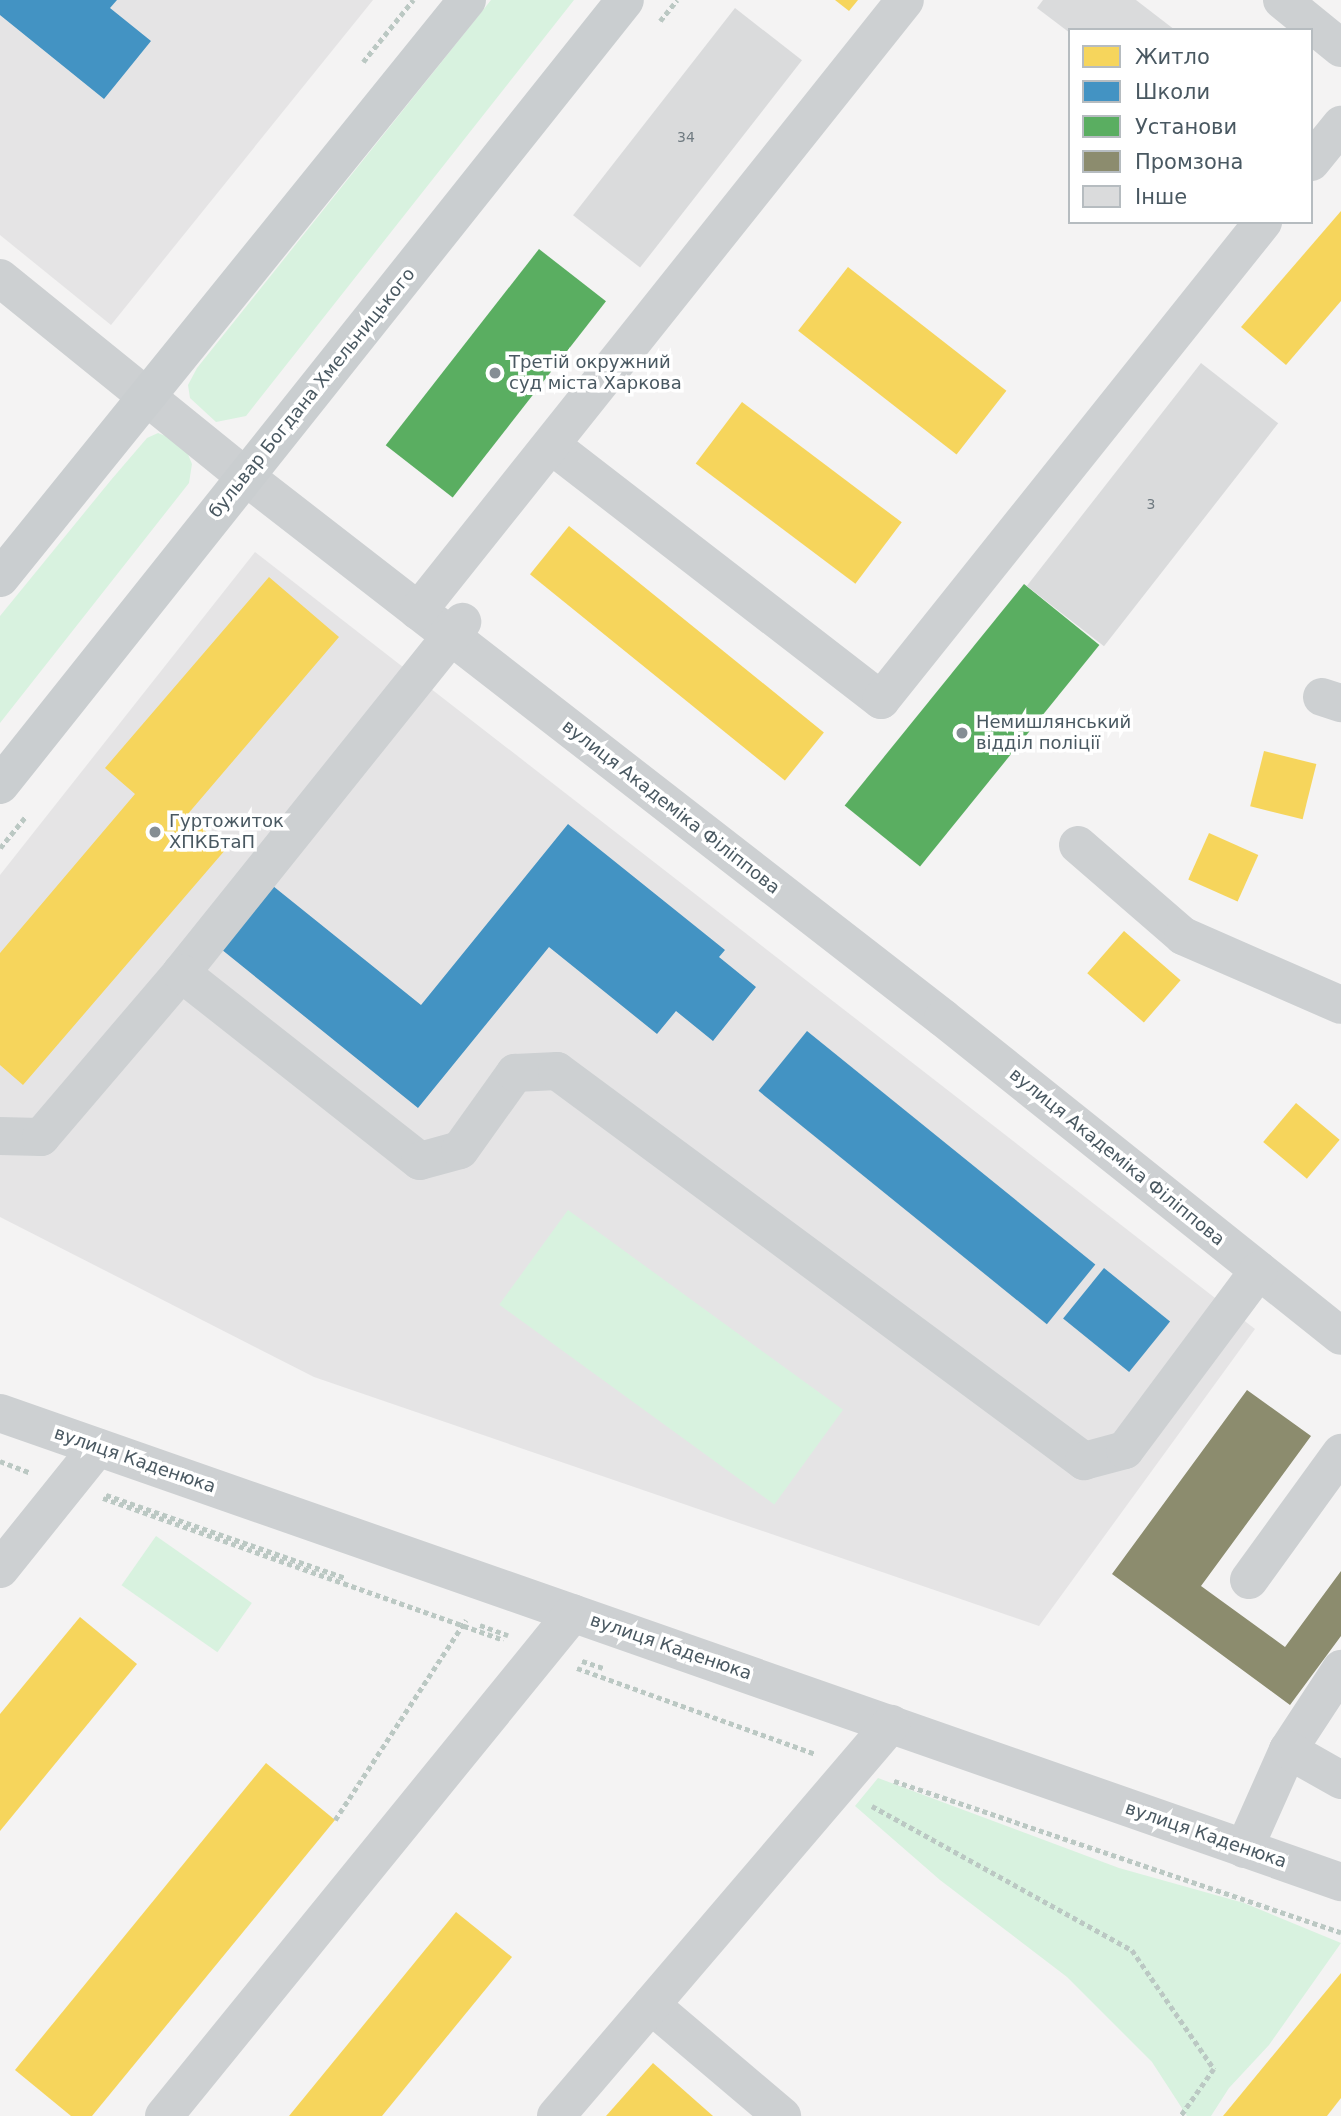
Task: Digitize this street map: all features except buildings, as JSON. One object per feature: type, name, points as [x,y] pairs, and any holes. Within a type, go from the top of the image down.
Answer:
[{"type":"main road","points":[[0,578],[467,0]]},
{"type":"main road","name":"бульвар Богдана Хмельницького","points":[[0,785],[625,0]]},
{"type":"street","points":[[418,611],[905,0]]},
{"type":"street","points":[[1282,0],[1341,48]]},
{"type":"street","points":[[1313,160],[1341,125]]},
{"type":"street","points":[[551,445],[881,701],[1261,224]]},
{"type":"street","name":"вулиця Академіка Філіппова","points":[[0,278],[246,477],[418,611],[456,629],[1341,1336]]},
{"type":"street","points":[[0,1136],[41,1137],[181,973],[456,629]]},
{"type":"street","points":[[1078,845],[1183,936],[1341,1005]]},
{"type":"street","points":[[181,973],[420,1161],[460,1150],[515,1073],[557,1071],[1084,1461],[1125,1450],[1259,1270]]},
{"type":"street","name":"вулиця Каденюка","points":[[0,1413],[1341,1882]]},
{"type":"street","points":[[0,1569],[98,1447]]},
{"type":"street","points":[[1249,1580],[1341,1453]]},
{"type":"street","points":[[164,2116],[573,1613]]},
{"type":"street","points":[[1244,1849],[1288,1750],[1341,1669]]},
{"type":"street","points":[[556,2116],[891,1724]]},
{"type":"street","points":[[1288,1750],[1341,1780]]},
{"type":"street","points":[[651,2005],[782,2116]]},
{"type":"path","points":[[0,1461],[464,1622],[539,1654],[853,1768],[1341,1931]]},
{"type":"path","points":[[335,1820],[464,1622]]},
{"type":"path","points":[[853,1768],[866,1803],[1132,1950],[1214,2069],[1181,2116]]},
{"type":"shaded area","points":[[0,0],[373,0],[111,325],[0,235]]},
{"type":"shaded area","points":[[255,552],[1255,1329],[1039,1626],[314,1377],[0,1217],[0,875]]},
{"type":"green space","points":[[491,0],[574,0],[246,416],[216,422],[190,398],[188,385],[197,368]]},
{"type":"green space","points":[[158,433],[176,440],[187,452],[192,464],[189,483],[0,723],[0,616],[147,438]]},
{"type":"green space","points":[[568,1210],[843,1410],[774,1505],[499,1305]]},
{"type":"green space","points":[[156,1536],[252,1603],[217,1652],[122,1585]]},
{"type":"green space","points":[[878,1778],[1119,1868],[1244,1903],[1341,1943],[1269,2045],[1229,2088],[1211,2116],[1187,2116],[1152,2062],[1067,1977],[940,1880],[855,1806]]},
{"type":"place","name":"Третій окружний суд міста Харкова","points":[[495,373]]},
{"type":"place","name":"Немишлянський відділ поліції","points":[[962,733]]},
{"type":"place","name":"Гуртожиток ХПКБтаП","points":[[155,832]]}]
